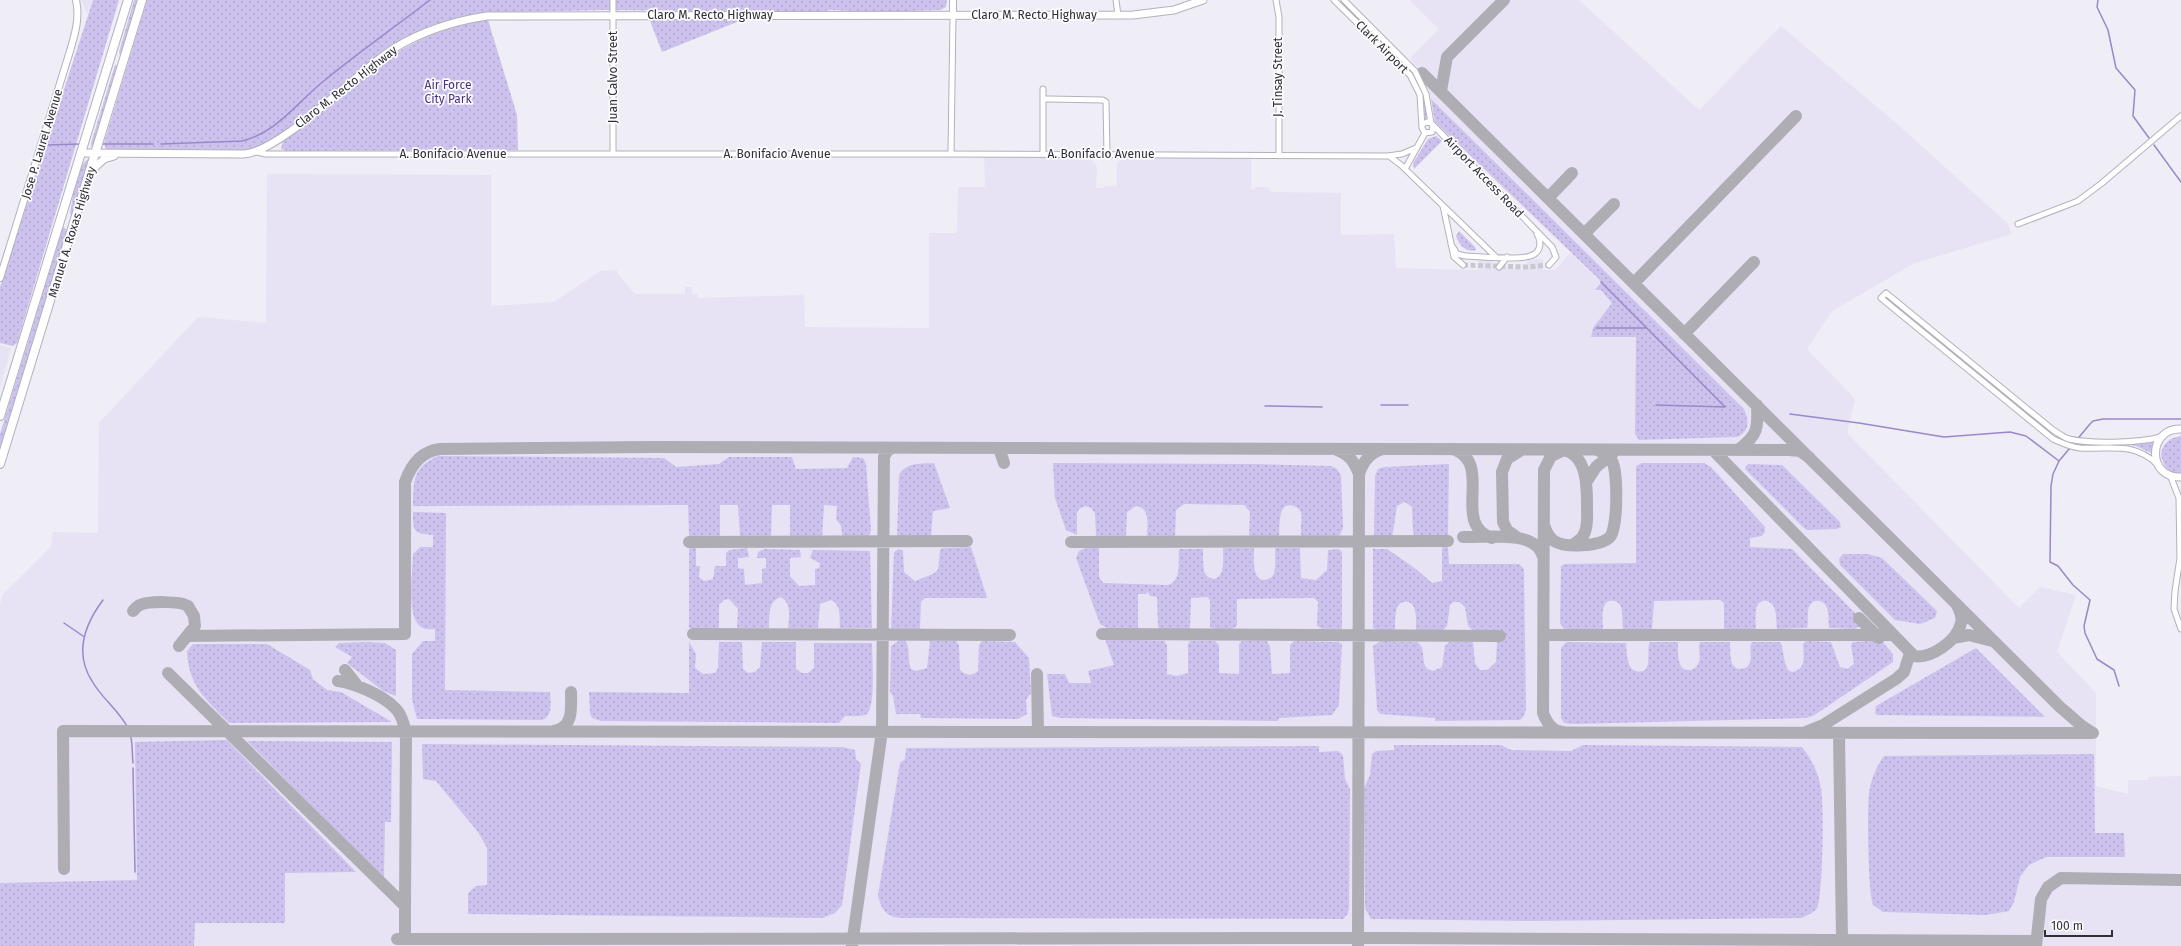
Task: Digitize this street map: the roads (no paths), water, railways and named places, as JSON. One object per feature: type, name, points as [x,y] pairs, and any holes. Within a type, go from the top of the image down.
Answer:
[{"type":"main road","name":"Manuel A. Roxas Highway","points":[[0,416],[128,0]]},
{"type":"main road","name":"Manuel A. Roxas Highway","points":[[0,464],[91,171],[142,0]]},
{"type":"main road","name":"Claro M. Recto Highway","points":[[258,152],[283,137],[383,56],[410,39],[457,22],[487,16],[613,14],[1118,15],[1158,12],[1186,6],[1203,0]]},
{"type":"main road","points":[[112,56],[124,60]]},
{"type":"main road","name":"A. Bonifacio Avenue","points":[[82,153],[243,154],[258,152]]},
{"type":"main road","name":"A. Bonifacio Avenue","points":[[91,171],[104,160],[119,154]]},
{"type":"main road","points":[[61,218],[75,222]]},
{"type":"main road","points":[[2181,429],[2172,429],[2160,437],[2155,450],[2157,464],[2170,476],[2181,477]]},
{"type":"street","name":"Jose P. Laurel Avenue","points":[[0,278],[70,52],[77,25],[78,9],[76,0]]},
{"type":"street","name":"Juan Calvo Street","points":[[613,0],[613,154]]},
{"type":"street","points":[[951,154],[953,0]]},
{"type":"street","name":"J. Tinsay Street","points":[[1276,0],[1279,17],[1279,154]]},
{"type":"street","name":"Clark Airport","points":[[1334,0],[1410,76],[1420,95],[1423,124]]},
{"type":"street","name":"Clark Airport","points":[[1344,0],[1406,60],[1420,78],[1426,94],[1432,124]]},
{"type":"street","points":[[1116,3],[1118,15]]},
{"type":"street","points":[[1361,26],[1365,21]]},
{"type":"street","points":[[1043,89],[1043,154]]},
{"type":"street","points":[[1043,99],[1105,101],[1107,104],[1107,154]]},
{"type":"street","points":[[2018,224],[2078,201],[2102,183],[2181,116]]},
{"type":"street","points":[[1427,122],[1432,124],[1432,132],[1425,133],[1422,129],[1423,124],[1427,122]]},
{"type":"street","name":"Airport Access Road","points":[[1432,124],[1534,228],[1556,253],[1555,260],[1549,265]]},
{"type":"street","points":[[1405,169],[1425,133]]},
{"type":"street","name":"A. Bonifacio Avenue","points":[[258,152],[266,154],[1279,154],[1388,156],[1402,154],[1416,148]]},
{"type":"street","points":[[1388,156],[1405,169],[1496,257]]},
{"type":"street","points":[[1443,206],[1454,257],[1463,266]]},
{"type":"street","name":"Airport Access Road","points":[[1451,244],[1455,251],[1461,256],[1525,257],[1538,252],[1540,240],[1534,228]]},
{"type":"street","points":[[1499,267],[1507,257]]},
{"type":"street","points":[[2157,464],[2145,454],[2135,449],[2080,448],[2067,446],[2053,439],[1881,298],[1886,293],[2046,425],[2066,438],[2080,441],[2121,441],[2146,440],[2160,437]]},
{"type":"street","points":[[2170,476],[2175,484],[2180,498],[2181,567]]},
{"type":"street","points":[[2180,558],[2174,609],[2181,629]]},
{"type":"waterway","points":[[161,144],[242,141],[255,137],[277,124],[315,88],[430,0]]},
{"type":"waterway","points":[[2098,0],[2097,7],[2108,30],[2116,68],[2135,90],[2133,116],[2149,138]]},
{"type":"waterway","points":[[47,145],[80,144]]},
{"type":"waterway","points":[[103,144],[153,144]]},
{"type":"waterway","points":[[2154,145],[2181,182]]},
{"type":"waterway","points":[[1601,282],[1725,407]]},
{"type":"waterway","points":[[1596,328],[1646,328]]},
{"type":"waterway","points":[[1381,405],[1408,405]]},
{"type":"waterway","points":[[1656,405],[1725,407]]},
{"type":"waterway","points":[[1265,406],[1322,407]]},
{"type":"waterway","points":[[1790,414],[1859,423],[1944,437],[2010,432],[2026,436],[2059,461]]},
{"type":"waterway","points":[[2119,686],[2114,670],[2097,659],[2085,633],[2084,626],[2090,600],[2073,585],[2058,566],[2050,562],[2051,486],[2053,474],[2059,461],[2093,421],[2103,419],[2181,419]]},
{"type":"waterway","points":[[103,600],[91,619],[87,629],[83,649],[84,660],[92,681],[121,717],[129,730],[132,742],[133,763]]},
{"type":"waterway","points":[[64,623],[83,636]]},
{"type":"waterway","points":[[133,768],[135,872]]},
{"type":"tunnel","points":[[1463,265],[1527,267],[1549,265]]},
{"type":"park label","name":"Air Force City Park","points":[[448,92]]}]
